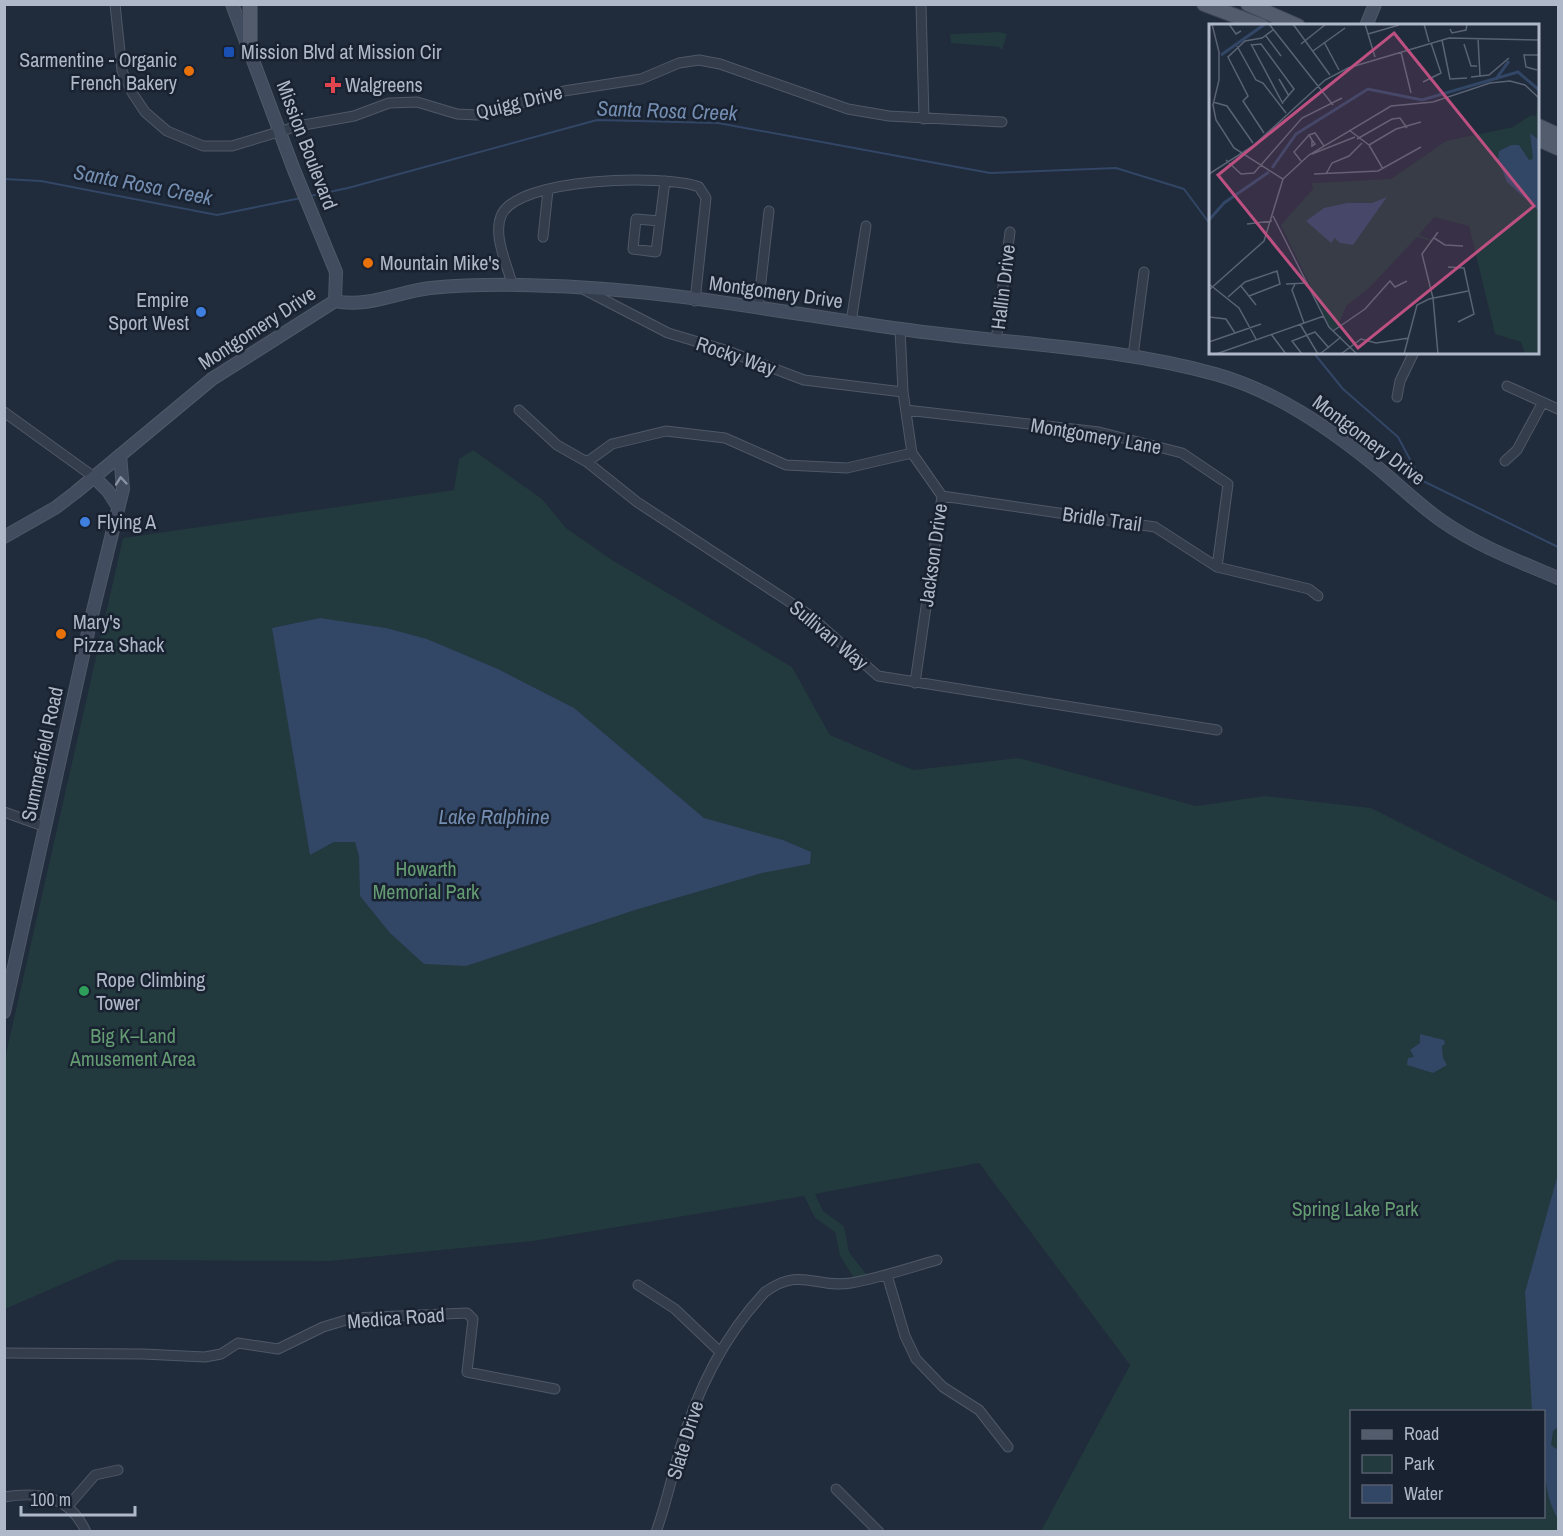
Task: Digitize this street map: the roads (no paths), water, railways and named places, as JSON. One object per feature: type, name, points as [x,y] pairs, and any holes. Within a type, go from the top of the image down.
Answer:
[{"type":"main road","points":[[250,4],[250,51]]},
{"type":"main road","points":[[1204,4],[1257,24]]},
{"type":"main road","points":[[1248,4],[1293,24]]},
{"type":"main road","points":[[1539,126],[1558,135]]},
{"type":"main road","points":[[1539,139],[1558,147]]},
{"type":"street","name":"Quigg Drive","points":[[115,4],[118,49],[127,82],[145,112],[167,131],[189,142],[221,147],[232,146],[280,130],[354,116],[398,102],[417,102],[458,114],[478,115],[564,91],[640,79],[679,63],[699,60],[720,64],[848,109],[924,119],[1002,123]]},
{"type":"street","name":"Mission Boulevard","points":[[232,4],[296,175],[336,272],[335,301]]},
{"type":"street","points":[[921,4],[924,119]]},
{"type":"street","points":[[1367,24],[1375,4]]},
{"type":"street","points":[[512,284],[500,236],[500,218],[513,203],[548,190],[601,180],[665,181],[699,187],[706,198],[695,300]]},
{"type":"street","points":[[660,222],[665,181]]},
{"type":"street","points":[[543,237],[548,190]]},
{"type":"street","points":[[758,308],[769,211]]},
{"type":"street","points":[[851,322],[866,226]]},
{"type":"street","name":"Hallin Drive","points":[[996,341],[1010,232]]},
{"type":"street","points":[[1133,356],[1144,272]]},
{"type":"street","name":"Montgomery Drive","points":[[4,537],[55,508],[212,379],[335,301],[352,303],[427,289],[512,284],[579,287],[695,300],[900,329],[1133,356],[1227,377],[1275,397],[1330,431],[1441,520],[1505,556],[1558,578]]},
{"type":"street","name":"Rocky Way","points":[[579,287],[668,333],[725,350],[804,380],[903,392]]},
{"type":"street","name":"Jackson Drive","points":[[900,329],[903,392],[912,453],[942,496],[915,683]]},
{"type":"street","points":[[1397,398],[1400,381],[1412,354]]},
{"type":"street","points":[[1507,386],[1558,409]]},
{"type":"street","points":[[1505,461],[1517,450],[1543,402]]},
{"type":"street","name":"Sullivan Way","points":[[519,410],[557,445],[587,462],[637,502],[808,614],[878,676],[1217,730]]},
{"type":"street","name":"Montgomery Lane","points":[[906,410],[1099,432],[1182,453],[1228,484],[1217,567]]},
{"type":"street","points":[[4,412],[94,477],[108,491],[117,505]]},
{"type":"street","points":[[587,462],[612,444],[666,431],[725,438],[786,465],[847,468],[912,453]]},
{"type":"street","name":"Summerfield Road","points":[[4,1012],[10,964],[46,827],[117,505],[123,489],[120,455]]},
{"type":"street","name":"Bridle Trail","points":[[942,496],[1155,527],[1217,567],[1309,589],[1318,596]]},
{"type":"street","points":[[4,812],[46,827]]},
{"type":"street","name":"Slate Drive","points":[[656,1532],[690,1416],[719,1351],[751,1307],[774,1286],[796,1279],[848,1284],[938,1260]]},
{"type":"street","points":[[887,1275],[904,1336],[916,1359],[943,1387],[979,1410],[1008,1447]]},
{"type":"street","points":[[638,1285],[675,1309],[719,1351]]},
{"type":"street","name":"Medica Road","points":[[4,1353],[205,1357],[221,1354],[238,1344],[261,1349],[278,1349],[322,1327],[353,1318],[467,1313],[472,1319],[467,1372],[555,1389]]},
{"type":"street","points":[[68,1506],[95,1475],[118,1470]]},
{"type":"street","points":[[836,1489],[879,1532]]},
{"type":"street","points":[[4,1497],[35,1493],[56,1499],[68,1506],[86,1532]]},
{"type":"water","name":"Lake Ralphine","points":[[320,618],[386,628],[427,639],[498,669],[574,708],[704,818],[783,840],[811,852],[810,864],[762,873],[635,910],[466,966],[424,964],[390,933],[360,896],[359,856],[355,842],[334,842],[310,855],[272,628]]},
{"type":"water","points":[[1420,1034],[1444,1040],[1443,1058],[1447,1065],[1433,1073],[1407,1065],[1408,1058],[1414,1057],[1410,1050],[1420,1043]]},
{"type":"water","points":[[1558,1174],[1558,1427],[1553,1431],[1551,1445],[1558,1450],[1558,1519],[1552,1507],[1546,1481],[1545,1410],[1532,1410],[1525,1292]]},
{"type":"waterway","name":"Santa Rosa Creek","points":[[310,196],[348,188],[597,120],[718,123],[990,173],[1116,168],[1184,189],[1209,223]]},
{"type":"waterway","name":"Santa Rosa Creek","points":[[4,179],[41,181],[217,215],[301,198]]},
{"type":"waterway","name":"Santa Rosa Creek","points":[[1315,354],[1343,389],[1398,437],[1421,480],[1558,547]]},
{"type":"place","name":"Mission Blvd at Mission Cir","points":[[229,52]]},
{"type":"place","name":"Sarmentine - Organic French Bakery","points":[[189,71]]},
{"type":"place","name":"Walgreens","points":[[333,85]]},
{"type":"place","name":"Mountain Mike's","points":[[368,263]]},
{"type":"place","name":"Empire Sport West","points":[[201,312]]},
{"type":"place","name":"Flying A","points":[[85,522]]},
{"type":"place","name":"Mary's Pizza Shack","points":[[61,634]]},
{"type":"place","name":"Rope Climbing Tower","points":[[84,991]]},
{"type":"park label","name":"Howarth Memorial Park","points":[[426,880]]},
{"type":"park label","name":"Big K–Land Amusement Area","points":[[133,1048]]},
{"type":"park label","name":"Spring Lake Park","points":[[1355,1209]]}]
